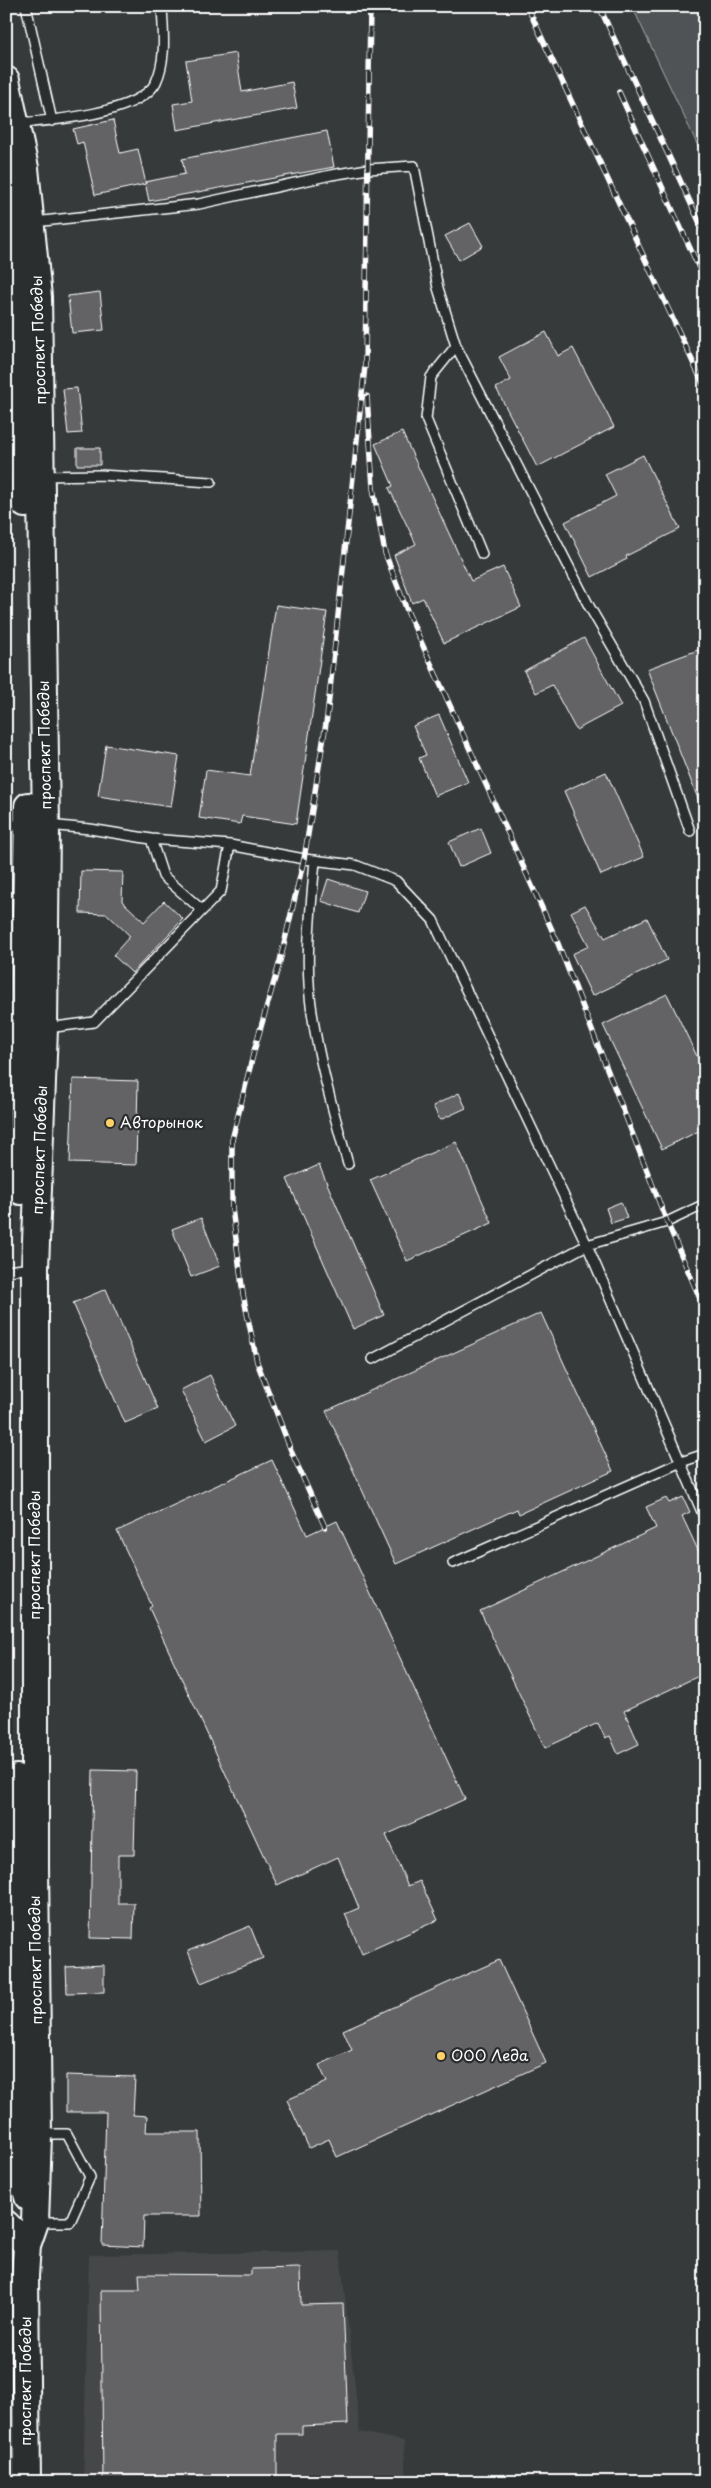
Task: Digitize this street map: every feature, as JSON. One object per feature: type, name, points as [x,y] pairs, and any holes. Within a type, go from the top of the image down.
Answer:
[{"type":"main road","name":"проспект Победы","points":[[6,80],[16,123],[22,222]]},
{"type":"main road","name":"проспект Победы","points":[[6,177],[36,255],[40,336],[33,476],[27,825],[24,1188],[20,1270],[19,1865],[12,2165],[31,2234]]},
{"type":"main road","name":"проспект Победы","points":[[24,1188],[44,1028],[27,825]]},
{"type":"main road","name":"проспект Победы","points":[[19,1865],[38,2134],[26,2312],[27,2482]]},
{"type":"main road","points":[[6,2224],[31,2234]]},
{"type":"main road","points":[[6,2289],[26,2312]]},
{"type":"lane","points":[[26,6],[52,121]]},
{"type":"lane","points":[[16,123],[52,121],[95,114],[136,100],[155,83],[164,53],[162,6]]},
{"type":"lane","points":[[22,222],[199,204],[331,175],[368,169],[414,166],[438,288],[456,346],[589,606],[644,701],[690,831]]},
{"type":"lane","points":[[456,346],[431,377],[426,419],[482,554]]},
{"type":"lane","points":[[33,476],[100,476],[211,482]]},
{"type":"lane","points":[[27,825],[90,829],[152,839],[230,845],[355,865],[396,881],[433,920],[587,1245],[705,1519]]},
{"type":"lane","points":[[152,839],[163,876],[202,910]]},
{"type":"lane","points":[[44,1028],[94,1022],[221,891],[230,845]]},
{"type":"lane","points":[[315,860],[308,957],[311,1011],[322,1066],[348,1164]]},
{"type":"lane","points":[[373,1359],[587,1245],[667,1222],[705,1204]]},
{"type":"lane","points":[[453,1563],[681,1462],[705,1454]]},
{"type":"lane","points":[[31,2234],[70,2222],[90,2178],[67,2134],[38,2134]]},
{"type":"shaded area","points":[[632,6],[705,6],[705,161]]},
{"type":"shaded area","points":[[340,2251],[360,2432],[404,2441],[406,2482],[83,2482],[89,2255]]},
{"type":"building","points":[[236,53],[242,92],[292,82],[297,108],[177,130],[173,104],[192,101],[186,61]]},
{"type":"building","points":[[113,120],[120,153],[138,149],[146,184],[95,195],[83,142],[77,144],[73,129]]},
{"type":"building","points":[[327,131],[334,167],[149,201],[145,182],[185,174],[182,159]]},
{"type":"building","points":[[470,223],[483,246],[459,260],[445,236]]},
{"type":"building","points":[[100,292],[104,330],[72,333],[68,296]]},
{"type":"building","points":[[546,332],[558,356],[573,348],[614,427],[537,467],[496,388],[511,380],[499,357]]},
{"type":"building","points":[[77,388],[82,433],[68,434],[63,389]]},
{"type":"building","points":[[402,432],[471,581],[503,567],[521,607],[444,643],[423,598],[412,603],[394,555],[416,544],[389,488],[393,486],[375,444]]},
{"type":"building","points":[[77,448],[100,448],[100,465],[77,465]]},
{"type":"building","points":[[643,455],[680,529],[626,556],[627,559],[592,577],[565,522],[616,496],[605,474]]},
{"type":"building","points":[[276,605],[327,612],[296,824],[242,816],[240,824],[199,818],[206,770],[250,776]]},
{"type":"building","points":[[584,638],[621,706],[576,730],[552,685],[536,693],[524,671]]},
{"type":"building","points":[[698,650],[705,668],[704,814],[647,669]]},
{"type":"building","points":[[439,715],[468,782],[435,796],[419,758],[426,755],[413,726]]},
{"type":"building","points":[[106,745],[179,756],[171,807],[98,796]]},
{"type":"building","points":[[606,772],[644,857],[601,875],[564,791]]},
{"type":"building","points":[[481,828],[491,853],[459,867],[449,842]]},
{"type":"building","points":[[81,871],[123,872],[122,901],[144,922],[164,901],[183,919],[132,973],[113,955],[130,936],[107,914],[80,913]]},
{"type":"building","points":[[328,879],[365,891],[358,913],[321,901]]},
{"type":"building","points":[[585,905],[605,938],[647,918],[667,960],[592,996],[572,954],[589,946],[571,912]]},
{"type":"building","points":[[667,994],[705,1073],[705,1128],[662,1149],[603,1025]]},
{"type":"building","points":[[73,1079],[138,1081],[136,1165],[70,1163]]},
{"type":"building","points":[[459,1093],[466,1108],[440,1120],[433,1106]]},
{"type":"building","points":[[456,1142],[492,1223],[407,1261],[370,1180]]},
{"type":"building","points":[[319,1165],[384,1315],[353,1329],[287,1179]]},
{"type":"building","points":[[621,1202],[627,1218],[611,1223],[606,1208]]},
{"type":"building","points":[[201,1218],[220,1266],[191,1277],[172,1229]]},
{"type":"building","points":[[106,1289],[158,1409],[125,1423],[73,1303]]},
{"type":"building","points":[[541,1313],[613,1471],[519,1514],[517,1509],[396,1564],[326,1411]]},
{"type":"building","points":[[210,1375],[235,1426],[206,1441],[181,1390]]},
{"type":"building","points":[[272,1460],[307,1535],[337,1521],[465,1799],[386,1835],[408,1886],[420,1881],[438,1920],[362,1954],[345,1914],[359,1908],[338,1857],[277,1885],[149,1608],[152,1606],[117,1531]]},
{"type":"building","points":[[683,1497],[690,1512],[682,1516],[705,1565],[697,1570],[705,1587],[705,1673],[624,1711],[639,1744],[618,1754],[610,1736],[605,1738],[598,1723],[545,1748],[480,1611],[656,1528],[646,1507],[666,1498],[669,1503]]},
{"type":"building","points":[[93,1770],[136,1771],[134,1855],[118,1855],[118,1903],[134,1903],[133,1939],[90,1938]]},
{"type":"building","points":[[250,1926],[263,1958],[201,1983],[188,1951]]},
{"type":"building","name":"ООО Леда","points":[[499,1960],[546,2063],[337,2157],[329,2139],[309,2148],[287,2100],[327,2082],[319,2065],[352,2050],[343,2030]]},
{"type":"building","points":[[104,1965],[104,1992],[67,1993],[66,1967]]},
{"type":"building","points":[[66,2075],[135,2077],[133,2115],[147,2116],[146,2132],[200,2132],[201,2216],[144,2216],[143,2247],[102,2245],[106,2112],[66,2112]]},
{"type":"building","points":[[300,2268],[301,2305],[343,2304],[348,2424],[302,2426],[302,2434],[277,2434],[277,2482],[103,2482],[101,2290],[140,2290],[139,2274],[251,2275],[251,2269]]},
{"type":"railway","points":[[325,1527],[292,1453],[257,1362],[243,1294],[232,1208],[232,1140],[254,1051],[280,961],[304,859],[327,717],[365,366],[370,6]]},
{"type":"railway","points":[[527,6],[705,388]]},
{"type":"railway","points":[[599,6],[705,234]]},
{"type":"railway","points":[[619,92],[705,281]]},
{"type":"railway","points":[[367,396],[373,488],[385,553],[408,613],[557,941],[667,1222],[705,1310]]},
{"type":"place","name":"Авторынок","points":[[110,1123]]},
{"type":"place","name":"ООО Леда","points":[[441,2056]]}]
